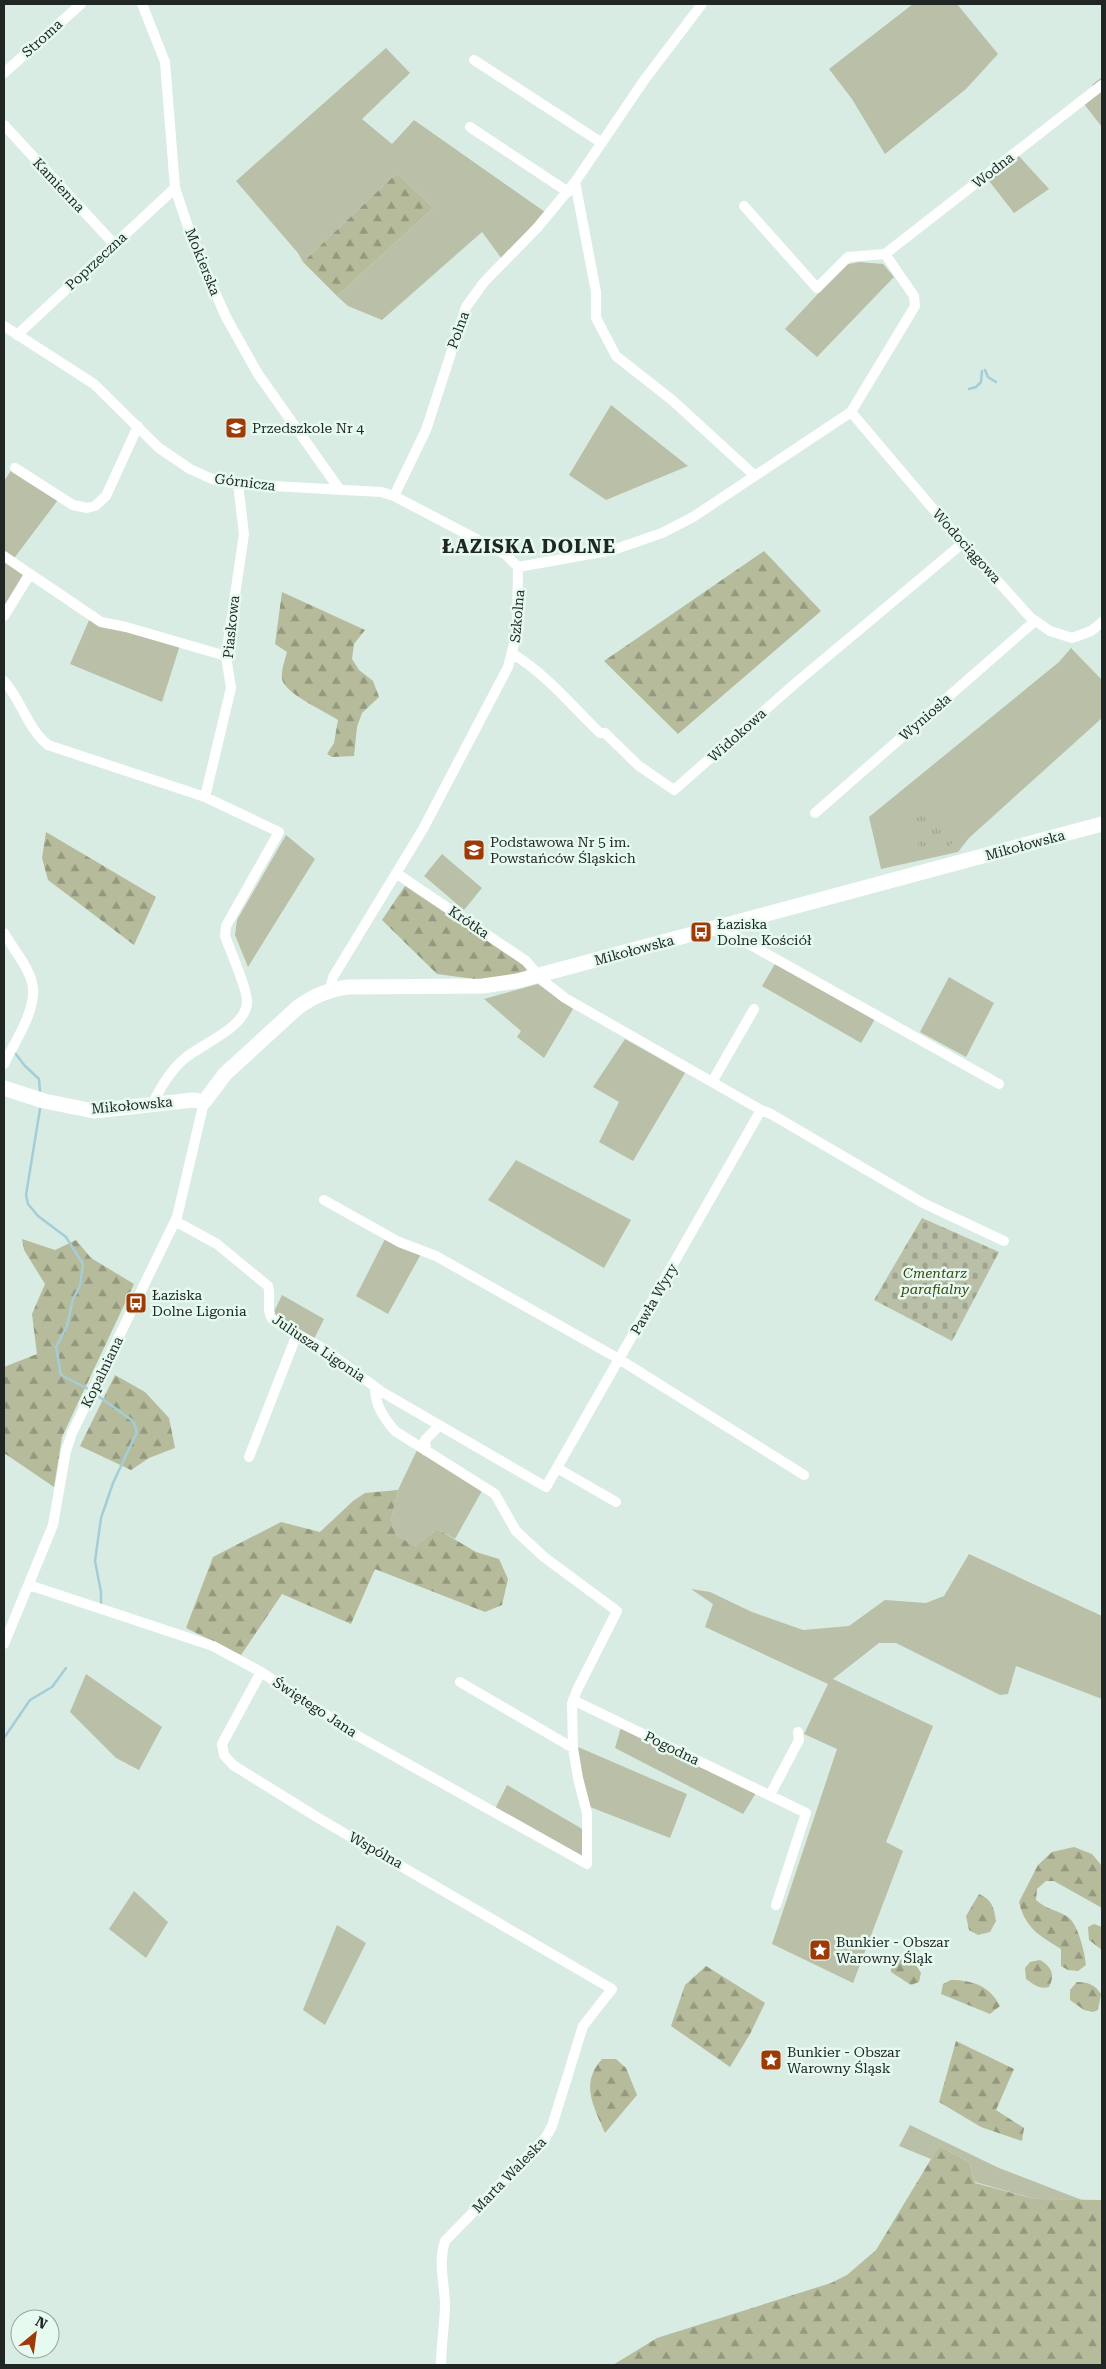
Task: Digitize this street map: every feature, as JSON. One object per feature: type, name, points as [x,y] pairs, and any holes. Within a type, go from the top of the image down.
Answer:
[{"type":"street","name":"Stroma","points":[[4,73],[81,4]]},
{"type":"street","name":"Mokierska","points":[[142,4],[165,62],[175,188],[193,242],[226,317],[258,374],[340,490]]},
{"type":"street","name":"Polna","points":[[394,496],[426,430],[466,307],[484,282],[537,228],[568,192],[645,79],[702,4]]},
{"type":"street","points":[[474,60],[602,144]]},
{"type":"street","name":"Wodna","points":[[884,254],[1102,85]]},
{"type":"street","name":"Kamienna","points":[[4,125],[114,244]]},
{"type":"street","points":[[470,127],[568,192]]},
{"type":"street","points":[[575,182],[596,292],[596,318],[616,356],[672,400],[754,475]]},
{"type":"street","name":"Poprzeczna","points":[[17,334],[175,188]]},
{"type":"street","points":[[518,567],[614,550],[662,534],[693,517],[851,412],[915,306],[914,296],[884,254],[848,257],[817,288],[744,206]]},
{"type":"street","name":"Górnicza","points":[[4,326],[94,384],[159,448],[190,469],[212,479],[238,484],[368,490],[394,496],[505,554],[518,567]]},
{"type":"street","name":"Wodociągowa","points":[[851,412],[963,543],[1035,621],[1050,631],[1072,638],[1091,631],[1102,622]]},
{"type":"street","points":[[15,468],[73,505],[87,508],[95,506],[106,496],[138,426]]},
{"type":"street","name":"Piaskowa","points":[[205,797],[231,688],[226,656],[244,534],[238,484]]},
{"type":"street","name":"Widokowa","points":[[513,654],[559,691],[600,733],[605,733],[639,766],[674,790],[798,680],[963,543]]},
{"type":"street","points":[[4,556],[101,622],[126,627],[226,656]]},
{"type":"street","name":"Szkolna","points":[[330,990],[333,977],[436,805],[513,654],[517,632],[518,567]]},
{"type":"street","points":[[4,616],[30,574]]},
{"type":"street","name":"Wyniosła","points":[[815,813],[1035,621]]},
{"type":"street","points":[[4,681],[14,692],[36,736],[48,746],[205,797],[279,832],[226,926],[226,936],[247,1002],[243,1014],[236,1024],[184,1058],[162,1085],[152,1106]]},
{"type":"street","name":"Mikołowska","points":[[4,1088],[52,1103],[94,1110],[152,1106],[193,1100],[204,1102],[217,1082],[297,1008],[310,999],[330,990],[349,987],[483,986],[539,975],[1102,824]]},
{"type":"street","name":"Krótka","points":[[396,873],[526,961],[549,987],[583,1010],[760,1110],[771,1114],[923,1203],[1004,1241]]},
{"type":"street","points":[[725,926],[740,939],[999,1084]]},
{"type":"street","points":[[4,933],[28,974],[33,988],[28,1012],[4,1064]]},
{"type":"street","points":[[712,1082],[754,1009]]},
{"type":"street","name":"Kopalniana","points":[[4,1644],[56,1513],[66,1451],[86,1404],[175,1221],[204,1102]]},
{"type":"street","name":"Pawła Wyry","points":[[546,1487],[760,1110]]},
{"type":"street","points":[[324,1200],[399,1242],[436,1256],[619,1359],[804,1476]]},
{"type":"street","name":"Juliusza Ligonia","points":[[175,1221],[217,1244],[268,1286],[270,1292],[268,1313],[272,1320],[324,1349],[374,1387],[546,1487]]},
{"type":"street","points":[[249,1457],[297,1334]]},
{"type":"street","points":[[374,1387],[375,1398],[384,1417],[395,1431],[495,1494],[516,1531],[544,1557],[617,1611],[573,1700],[573,1748]]},
{"type":"street","points":[[426,1451],[424,1440],[439,1426]]},
{"type":"street","points":[[557,1468],[616,1502]]},
{"type":"street","name":"Świętego Jana","points":[[29,1585],[213,1646],[261,1672],[358,1736],[587,1864],[588,1813],[578,1778],[573,1748]]},
{"type":"street","name":"Wspólna","points":[[261,1672],[222,1744],[224,1755],[233,1764],[320,1819],[612,1989]]},
{"type":"street","points":[[460,1682],[573,1748]]},
{"type":"street","name":"Pogodna","points":[[573,1700],[806,1812],[776,1905]]},
{"type":"street","points":[[770,1795],[799,1740],[798,1732]]},
{"type":"street","name":"Marta Waleska","points":[[441,2365],[441,2337],[445,2303],[440,2256],[445,2241],[546,2137],[583,2026],[612,1989]]},
{"type":"green space","points":[[913,4],[957,4],[998,54],[966,89],[885,154],[852,99],[829,69]]},
{"type":"green space","points":[[386,48],[410,73],[362,119],[392,144],[414,120],[545,212],[502,259],[482,232],[382,320],[348,306],[337,296],[433,208],[397,173],[303,262],[298,253],[236,181]]},
{"type":"green space","points":[[1102,77],[1102,127],[1084,104],[1093,84]]},
{"type":"green space","points":[[1017,154],[1049,189],[1014,213],[986,177]]},
{"type":"green space","points":[[397,173],[433,208],[337,296],[303,262]]},
{"type":"green space","points":[[859,262],[883,264],[894,277],[817,357],[785,329],[845,265]]},
{"type":"green space","points":[[611,405],[688,466],[606,500],[569,475]]},
{"type":"green space","points":[[14,466],[61,496],[12,561],[25,571],[4,606],[4,481]]},
{"type":"green space","points":[[764,551],[821,611],[678,734],[604,661]]},
{"type":"green space","points":[[282,592],[365,630],[354,644],[352,659],[359,670],[373,681],[379,697],[362,713],[357,727],[354,756],[332,757],[327,754],[334,743],[338,720],[306,702],[290,690],[282,679],[287,652],[275,644]]},
{"type":"green space","points":[[90,618],[180,645],[162,702],[70,664]]},
{"type":"green space","points":[[1071,648],[1102,680],[1102,718],[969,838],[958,852],[881,869],[869,817],[1059,662]]},
{"type":"green space","points":[[924,806],[954,841],[946,849],[921,855],[911,817]]},
{"type":"green space","points":[[46,832],[156,897],[134,945],[48,880],[42,858]]},
{"type":"green space","points":[[286,835],[315,859],[248,967],[235,935],[237,920]]},
{"type":"green space","points":[[442,854],[482,888],[464,910],[424,876]]},
{"type":"green space","points":[[405,886],[528,968],[525,973],[482,980],[437,974],[382,920]]},
{"type":"green space","points":[[775,964],[875,1019],[861,1043],[762,986]]},
{"type":"green space","points":[[949,977],[994,1003],[966,1057],[920,1032]]},
{"type":"green space","points":[[538,984],[573,1009],[544,1058],[517,1037],[521,1031],[484,999]]},
{"type":"green space","points":[[625,1039],[685,1073],[633,1161],[599,1142],[619,1102],[593,1087]]},
{"type":"green space","points":[[516,1160],[631,1220],[604,1268],[488,1200]]},
{"type":"green space","name":"Cmentarz parafialny","points":[[922,1218],[999,1252],[952,1341],[874,1300]]},
{"type":"green space","points":[[22,1239],[55,1250],[76,1240],[91,1258],[134,1284],[62,1437],[54,1487],[4,1453],[4,1367],[37,1354],[32,1314],[45,1284],[24,1250]]},
{"type":"green space","points":[[385,1239],[421,1254],[388,1314],[356,1296]]},
{"type":"green space","points":[[282,1295],[324,1319],[314,1339],[277,1319],[273,1314]]},
{"type":"green space","points":[[115,1375],[145,1392],[169,1418],[175,1448],[149,1458],[131,1470],[80,1446]]},
{"type":"green space","points":[[418,1448],[483,1489],[455,1539],[437,1529],[415,1546],[396,1535],[391,1519],[398,1490]]},
{"type":"green space","points":[[398,1490],[391,1519],[396,1535],[415,1546],[437,1529],[476,1552],[499,1559],[508,1579],[502,1605],[485,1612],[375,1569],[351,1624],[282,1594],[241,1655],[186,1628],[213,1557],[281,1522],[320,1532],[353,1501],[365,1493]]},
{"type":"green space","points":[[969,1554],[1102,1616],[1102,1699],[1016,1666],[1008,1694],[1000,1695],[896,1643],[879,1643],[833,1679],[933,1726],[886,1842],[903,1851],[853,1983],[772,1944],[837,1749],[804,1734],[828,1684],[705,1627],[713,1604],[691,1589],[710,1592],[752,1612],[803,1630],[849,1626],[885,1600],[926,1603],[944,1596]]},
{"type":"green space","points":[[86,1674],[162,1727],[139,1770],[116,1758],[70,1712]]},
{"type":"green space","points":[[621,1727],[756,1793],[743,1814],[615,1748]]},
{"type":"green space","points":[[578,1747],[687,1794],[670,1838],[590,1807],[581,1779]]},
{"type":"green space","points":[[507,1785],[584,1830],[584,1858],[494,1811]]},
{"type":"green space","points":[[1074,1847],[1092,1854],[1102,1866],[1102,1908],[1054,1881],[1046,1881],[1037,1889],[1036,1900],[1044,1906],[1068,1917],[1075,1926],[1083,1946],[1086,1965],[1078,1971],[1068,1970],[1061,1966],[1061,1949],[1029,1925],[1019,1902],[1038,1865],[1052,1852]]},
{"type":"green space","points":[[134,1891],[168,1922],[146,1958],[109,1929]]},
{"type":"green space","points":[[979,1894],[992,1904],[996,1921],[990,1932],[978,1935],[969,1930],[966,1916]]},
{"type":"green space","points":[[1094,1924],[1102,1927],[1102,1950],[1089,1940],[1088,1927]]},
{"type":"green space","points":[[337,1925],[366,1943],[325,2025],[303,2010]]},
{"type":"green space","points":[[902,1959],[915,1964],[921,1973],[919,1982],[911,1985],[891,1972],[891,1963]]},
{"type":"green space","points":[[1040,1960],[1050,1968],[1052,1975],[1049,1987],[1046,1988],[1034,1985],[1026,1979],[1025,1968],[1030,1962]]},
{"type":"green space","points":[[706,1966],[765,2003],[750,2034],[730,2067],[671,2026],[685,1985]]},
{"type":"green space","points":[[951,1980],[966,1981],[980,1985],[996,1999],[1000,2006],[990,2014],[941,1994],[943,1984]]},
{"type":"green space","points":[[1077,1982],[1094,1986],[1099,1991],[1101,1994],[1098,2010],[1093,2012],[1084,2010],[1070,2000],[1070,1990]]},
{"type":"green space","points":[[956,2041],[1014,2069],[996,2110],[1024,2128],[1022,2141],[981,2127],[939,2102]]},
{"type":"green space","points":[[602,2059],[616,2059],[626,2068],[637,2095],[605,2133],[593,2104],[590,2086],[595,2068]]},
{"type":"green space","points":[[910,2125],[999,2168],[1082,2200],[1035,2199],[975,2182],[969,2162],[939,2146],[931,2159],[899,2146]]},
{"type":"green space","points":[[939,2146],[969,2162],[975,2183],[1035,2199],[1102,2200],[1102,2365],[613,2365],[657,2338],[831,2283],[847,2275],[876,2250]]},
{"type":"waterway","points":[[985,370],[988,377],[996,382]]},
{"type":"waterway","points":[[969,389],[976,387],[981,382],[982,371]]},
{"type":"waterway","points":[[15,1053],[39,1079],[40,1091]]},
{"type":"waterway","points":[[40,1109],[26,1195],[28,1204],[38,1216],[66,1237],[83,1264],[80,1286],[73,1299],[67,1326],[56,1347],[61,1375],[90,1390]]},
{"type":"waterway","points":[[94,1393],[133,1421],[137,1432],[113,1483],[101,1518],[95,1561],[101,1592],[101,1605]]},
{"type":"waterway","points":[[4,1738],[30,1700],[52,1687],[66,1668]]},
{"type":"place","name":"Przedszkole Nr 4","points":[[236,428]]},
{"type":"place","name":"Podstawowa Nr 5 im. Powstańców Śląskich","points":[[474,850]]},
{"type":"place","name":"Łaziska Dolne Kościół","points":[[701,932]]},
{"type":"place","name":"Łaziska Dolne Ligonia","points":[[136,1303]]},
{"type":"place","name":"Bunkier - Obszar Warowny Śląk","points":[[820,1950]]},
{"type":"place","name":"Bunkier - Obszar Warowny Śląsk","points":[[771,2060]]},
{"type":"district","name":"ŁAZISKA DOLNE","points":[[529,546]]}]
